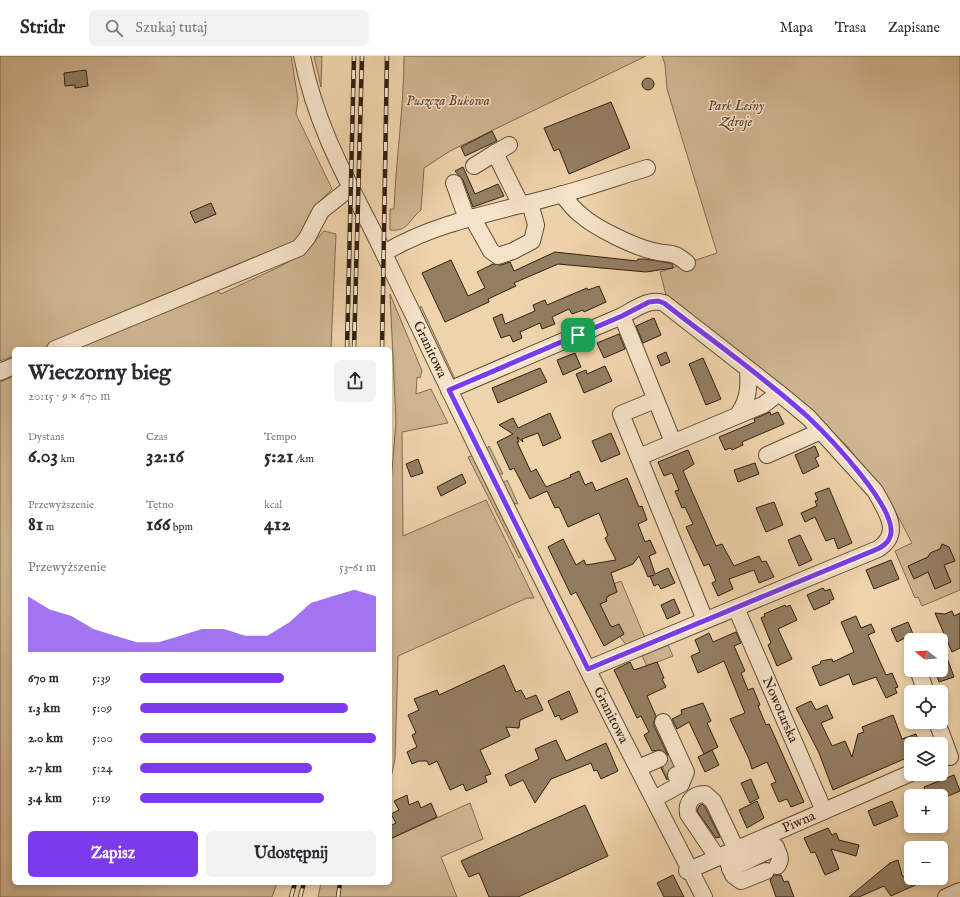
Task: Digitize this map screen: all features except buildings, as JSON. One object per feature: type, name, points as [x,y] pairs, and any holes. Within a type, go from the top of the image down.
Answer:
[{"type":"street","name":"Granitowa","points":[[302,56],[317,114],[350,188],[384,253],[449,390],[588,669],[638,768],[670,787],[689,870],[704,897]]},
{"type":"street","points":[[454,183],[470,218],[491,252],[498,256],[513,251],[532,241],[536,225],[525,204],[502,149],[474,166]]},
{"type":"street","points":[[384,253],[403,242],[470,218],[562,194],[647,168]]},
{"type":"street","points":[[60,347],[286,255],[299,248],[307,238],[321,212],[350,188]]},
{"type":"street","points":[[562,194],[581,216],[594,225],[649,250],[676,254],[687,263]]},
{"type":"street","points":[[449,390],[622,316],[649,302],[658,301],[664,303],[809,418],[875,491],[891,523],[890,537],[885,544],[875,550],[588,669]]},
{"type":"street","points":[[622,316],[673,442]]},
{"type":"street","points":[[0,372],[12,367]]},
{"type":"street","points":[[739,413],[747,399],[749,388],[748,369]]},
{"type":"street","points":[[638,457],[739,413],[763,405],[779,393]]},
{"type":"street","points":[[655,400],[621,414],[705,620]]},
{"type":"street","points":[[767,456],[821,431]]},
{"type":"street","name":"Nowotarska","points":[[736,608],[824,811]]},
{"type":"street","points":[[663,722],[664,758]]},
{"type":"street","points":[[940,729],[950,757]]},
{"type":"street","points":[[638,768],[664,758]]},
{"type":"street","points":[[664,758],[686,772],[670,787],[671,796],[679,794],[697,784]]},
{"type":"street","name":"Piwna","points":[[689,870],[772,841],[824,811],[904,776]]},
{"type":"street","points":[[727,857],[736,879],[741,881],[771,868],[780,862],[780,855],[772,841]]},
{"type":"street","points":[[946,897],[960,891]]},
{"type":"green space","points":[[0,56],[291,56],[298,99],[296,114],[332,189],[321,200],[298,242],[283,251],[204,278],[221,294],[281,266],[304,253],[324,231],[336,234],[331,347],[12,347],[12,357],[0,361]]},
{"type":"green space","points":[[314,56],[322,56],[321,87]]},
{"type":"green space","name":"Puszcza Bukowa","points":[[404,56],[646,56],[450,151],[424,168],[421,210],[407,225],[401,229],[390,230],[390,209],[394,209],[403,94]]},
{"type":"green space","name":"Park Leśny Zdroje","points":[[662,56],[960,56],[960,590],[922,606],[918,597],[915,598],[895,551],[912,543],[885,492],[846,445],[803,407],[667,299],[660,272],[717,253],[667,89],[665,64]]},
{"type":"green space","points":[[390,294],[422,371],[420,378],[417,377],[416,394],[431,389],[448,423],[402,432],[403,536],[486,500],[534,598],[527,598],[398,656],[395,759],[392,773],[392,470],[396,422]]},
{"type":"green space","points":[[421,306],[455,379],[450,378],[419,310]]},
{"type":"green space","points":[[12,377],[12,885],[276,885],[272,897],[0,897],[0,382]]},
{"type":"green space","points":[[489,446],[503,474],[498,474],[486,450]]},
{"type":"green space","points":[[472,456],[523,556],[519,558],[468,457]]},
{"type":"green space","points":[[507,480],[518,504],[513,503],[503,483]]},
{"type":"green space","points":[[621,581],[645,638],[627,646],[611,625],[609,626],[600,604],[606,601],[613,584]]},
{"type":"green space","points":[[668,645],[673,656],[647,666],[642,656]]},
{"type":"green space","points":[[470,803],[483,839],[441,857],[457,897],[318,897],[321,885],[392,885],[392,838]]},
{"type":"tunnel","points":[[667,756],[676,775]]},
{"type":"railway","points":[[347,347],[354,56]]},
{"type":"railway","points":[[354,347],[362,56]]},
{"type":"railway","points":[[382,347],[387,56]]},
{"type":"railway","points":[[291,897],[294,885]]},
{"type":"railway","points":[[300,897],[303,885]]},
{"type":"railway","points":[[338,897],[340,885]]},
{"type":"route","points":[[658,301],[664,303],[809,418],[875,491],[883,504],[891,523],[890,537],[885,544],[875,550],[588,669],[449,390],[460,384],[578,335],[622,316],[649,302],[658,301]]}]
